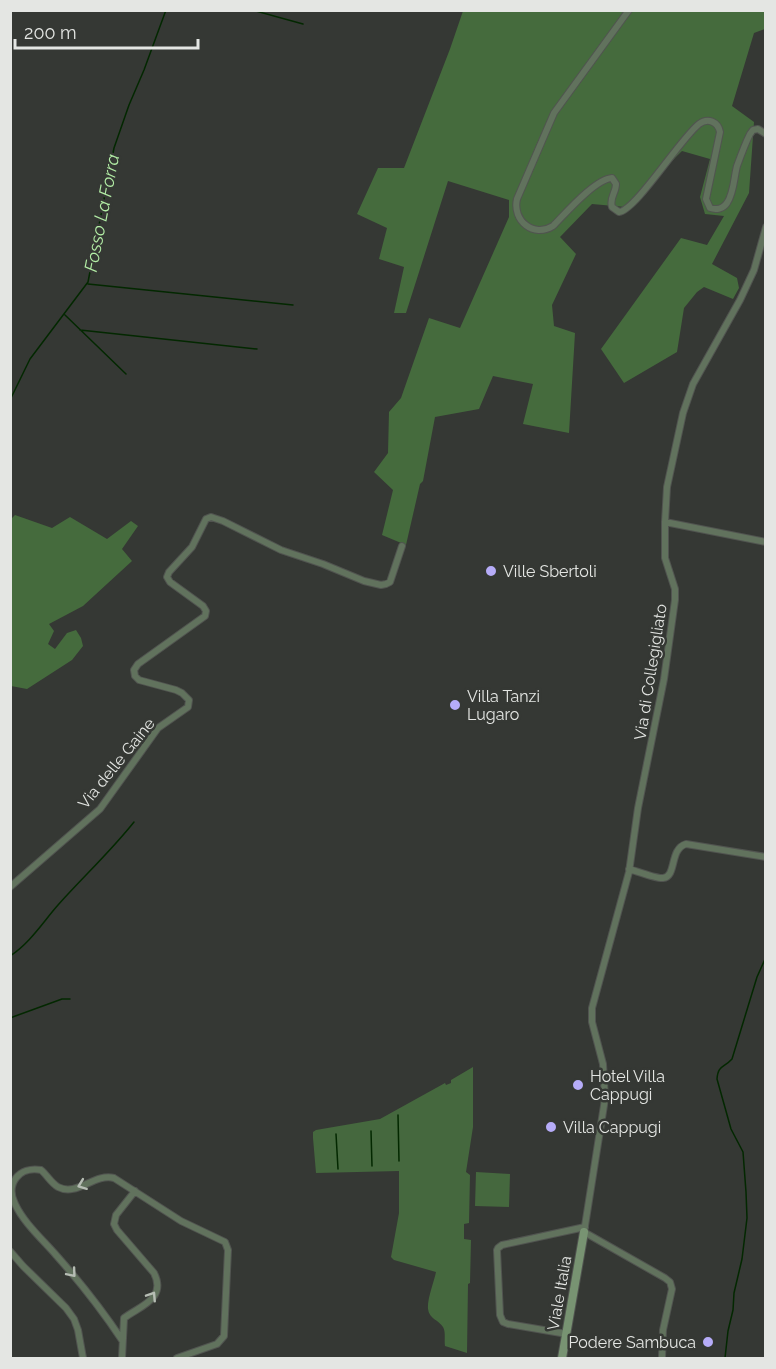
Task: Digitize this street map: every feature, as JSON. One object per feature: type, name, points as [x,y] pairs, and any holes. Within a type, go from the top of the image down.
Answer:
[{"type":"street","points":[[629,10],[554,113],[517,199],[515,207],[517,215],[525,224],[533,229],[549,229],[600,181],[608,178],[616,184],[611,200],[612,207],[618,212],[624,211],[647,187],[697,126],[710,121],[718,126],[720,132],[706,200],[710,208],[721,208],[729,199],[738,165],[750,134],[755,129],[765,134]]},
{"type":"street","name":"Via di Collegigliato","points":[[585,1229],[605,1099],[603,1064],[592,1016],[593,1003],[629,869],[638,808],[663,689],[675,604],[675,589],[664,554],[667,487],[693,384],[740,300],[754,270],[765,227]]},
{"type":"street","name":"Via delle Gaine","points":[[10,887],[97,812],[158,728],[189,706],[188,699],[179,691],[141,681],[134,675],[134,669],[206,615],[202,605],[167,577],[190,550],[206,519],[223,521],[281,550],[377,585],[386,584],[391,579],[402,546]]},
{"type":"street","points":[[665,522],[765,542]]},
{"type":"street","points":[[629,869],[665,878],[670,874],[677,850],[686,844],[765,857]]},
{"type":"street","points":[[122,1340],[97,1304],[19,1211],[12,1197],[11,1186],[19,1175],[35,1169],[43,1171],[54,1184],[63,1189],[80,1187],[106,1177],[118,1180],[181,1221],[223,1241],[227,1247],[224,1336],[214,1345],[177,1359]]},
{"type":"street","points":[[122,1359],[124,1318],[149,1302],[157,1286],[154,1273],[114,1224],[116,1215],[135,1191]]},
{"type":"street","points":[[567,1335],[503,1322],[500,1315],[498,1248],[505,1244],[585,1229],[665,1278],[670,1282],[671,1292],[663,1330],[662,1359]]},
{"type":"street","name":"Viale Italia","points":[[562,1359],[585,1229]]},
{"type":"street","points":[[10,1251],[71,1314],[78,1330],[83,1359]]},
{"type":"green space","points":[[463,11],[765,11],[765,29],[754,33],[732,106],[754,122],[749,193],[712,264],[737,278],[739,288],[733,299],[704,287],[697,292],[684,308],[677,352],[624,383],[601,349],[681,238],[707,245],[724,216],[705,214],[700,197],[710,159],[682,151],[625,207],[592,204],[560,237],[576,254],[552,305],[554,326],[575,333],[569,433],[523,424],[533,384],[493,376],[479,409],[435,417],[423,481],[420,484],[406,545],[382,535],[393,490],[374,472],[388,453],[389,412],[401,398],[429,318],[460,328],[509,217],[509,200],[448,181],[406,313],[394,313],[404,267],[379,259],[387,228],[357,214],[378,168],[404,168]]},
{"type":"green space","points":[[15,515],[52,528],[70,517],[107,539],[131,521],[138,526],[122,549],[132,561],[83,606],[49,624],[54,631],[48,644],[55,649],[67,633],[76,630],[83,646],[72,660],[27,689],[11,687],[10,520]]},
{"type":"green space","points":[[473,1067],[473,1127],[466,1172],[470,1175],[469,1223],[464,1224],[464,1239],[471,1240],[467,1353],[445,1346],[443,1327],[429,1312],[429,1300],[436,1272],[394,1260],[391,1257],[399,1213],[399,1171],[316,1173],[313,1132],[380,1119],[445,1083],[446,1085],[451,1083],[451,1080]]},
{"type":"green space","points":[[476,1172],[510,1174],[509,1207],[475,1206]]},
{"type":"waterway","name":"Fosso La Forra","points":[[10,400],[30,359],[88,282],[114,148],[166,10]]},
{"type":"waterway","points":[[252,10],[303,24]]},
{"type":"waterway","points":[[88,284],[293,305]]},
{"type":"waterway","points":[[65,315],[126,374]]},
{"type":"waterway","points":[[80,330],[257,349]]},
{"type":"waterway","points":[[10,956],[30,939],[134,822]]},
{"type":"waterway","points":[[725,1358],[747,1218],[743,1152],[731,1129],[717,1079],[720,1069],[732,1059],[757,977],[766,957]]},
{"type":"waterway","points":[[10,1018],[62,999],[70,999]]},
{"type":"waterway","points":[[398,1115],[399,1161]]},
{"type":"waterway","points":[[371,1131],[372,1166]]},
{"type":"waterway","points":[[336,1134],[338,1169]]},
{"type":"place","name":"Ville Sbertoli","points":[[491,571]]},
{"type":"place","name":"Villa Tanzi Lugaro","points":[[455,705]]},
{"type":"place","name":"Hotel Villa Cappugi","points":[[578,1085]]},
{"type":"place","name":"Villa Cappugi","points":[[551,1127]]},
{"type":"place","name":"Podere Sambuca","points":[[708,1342]]}]
